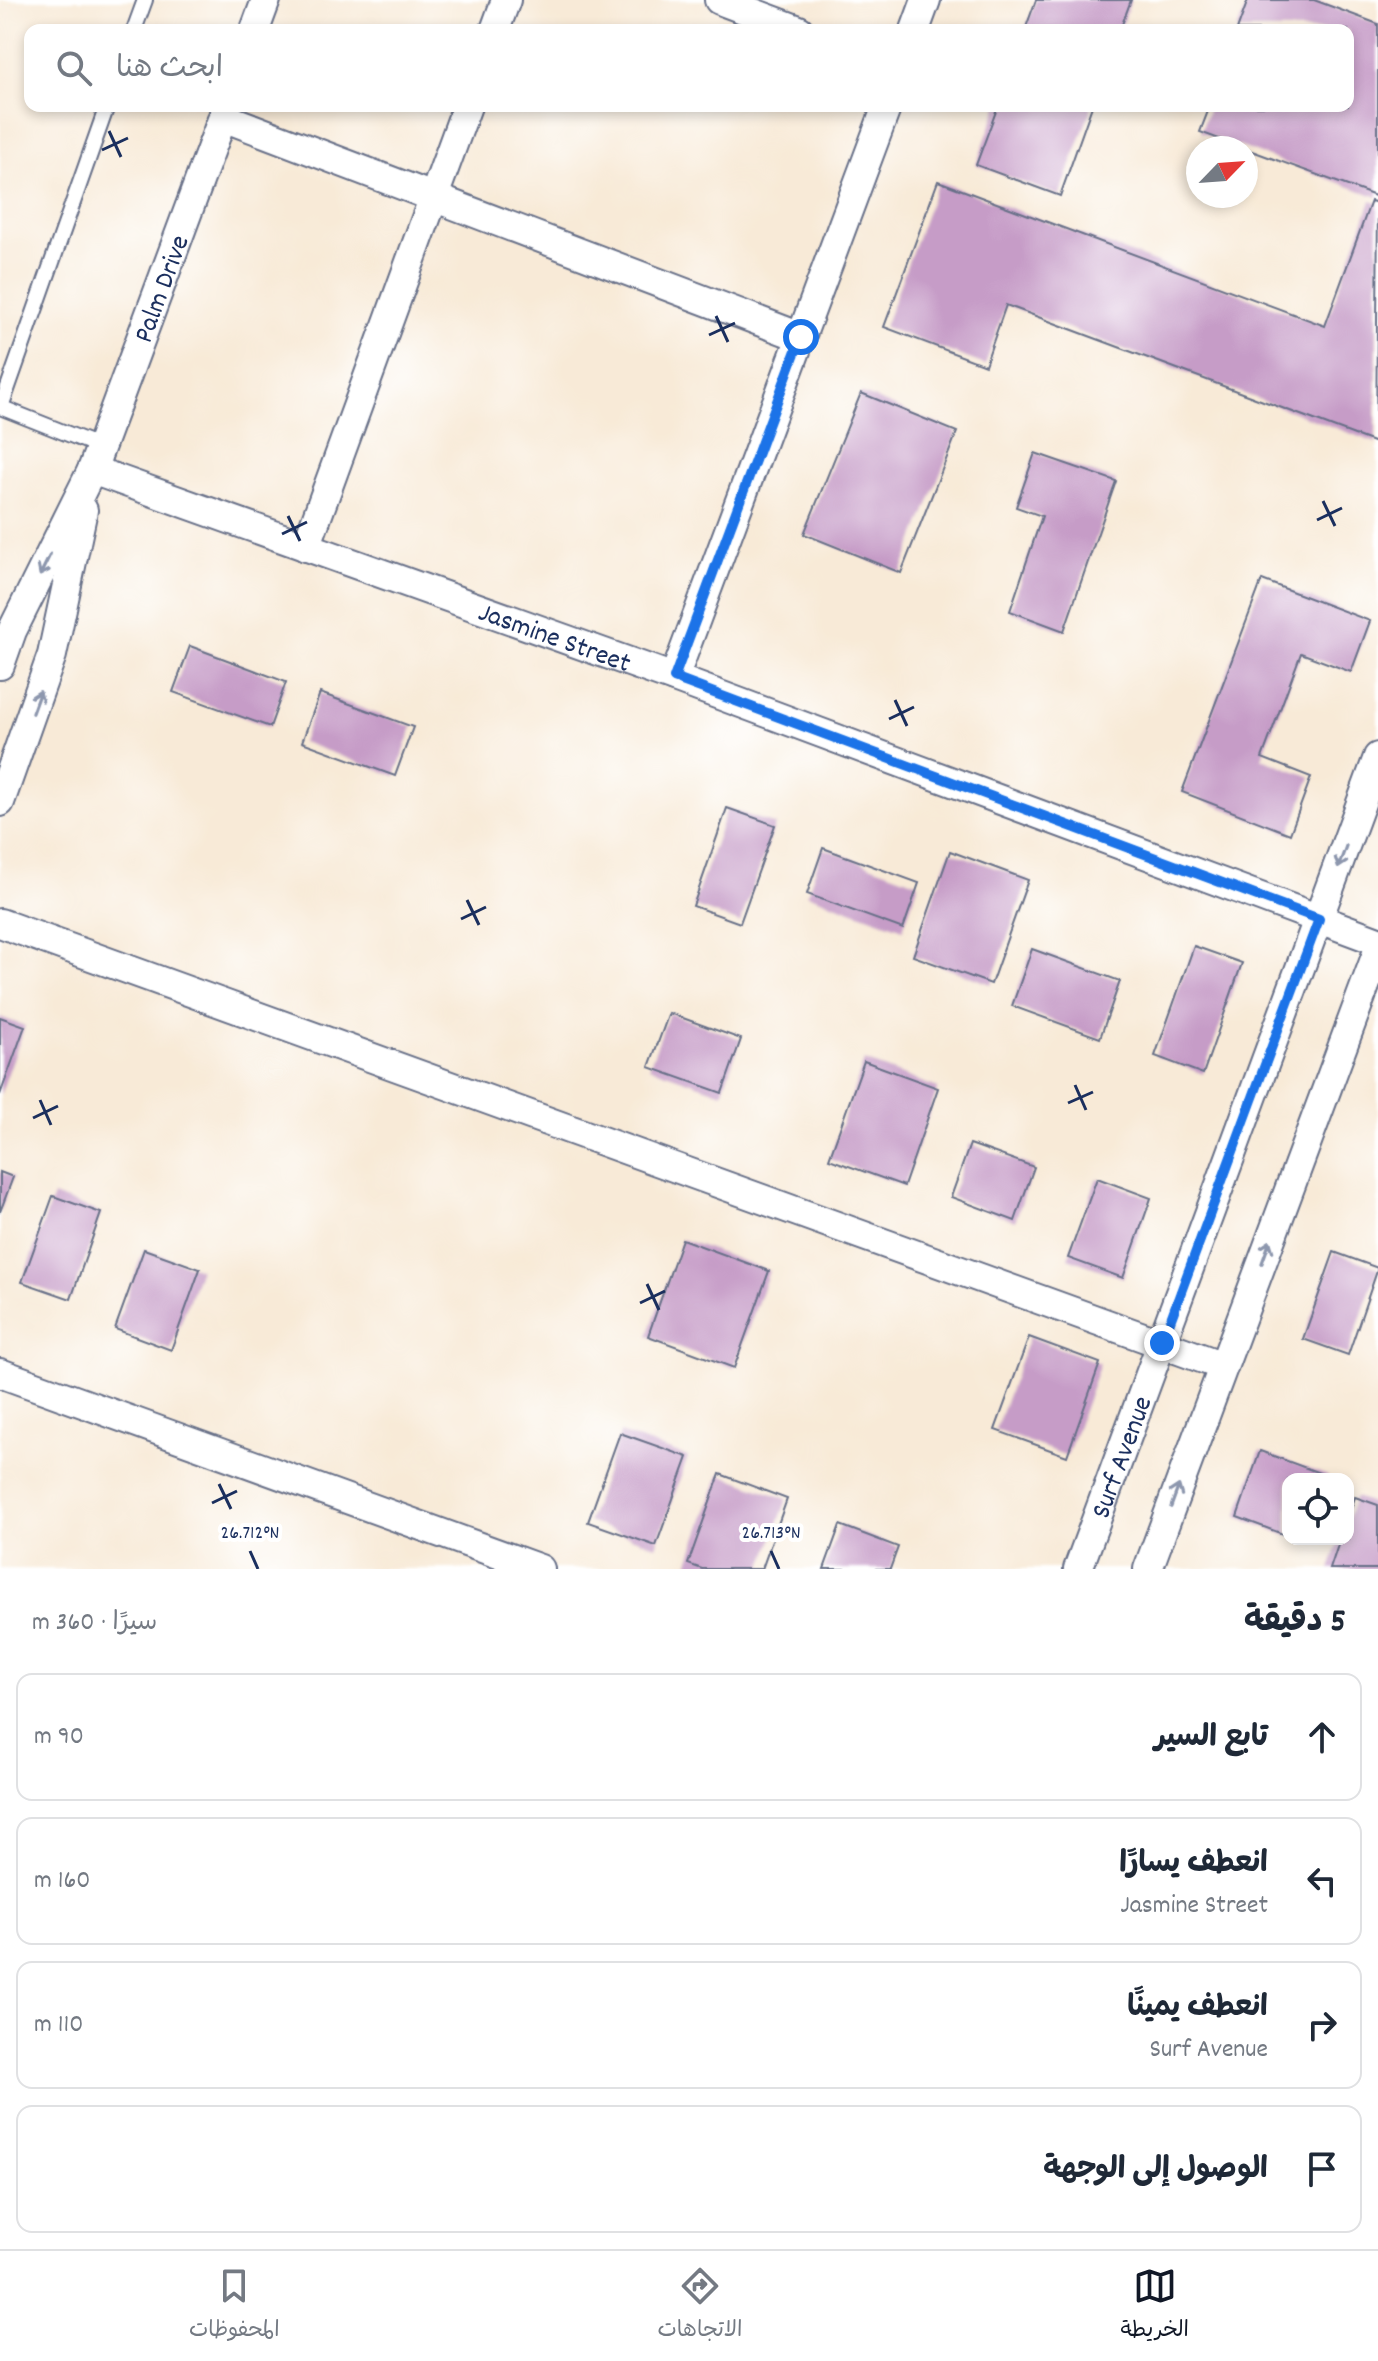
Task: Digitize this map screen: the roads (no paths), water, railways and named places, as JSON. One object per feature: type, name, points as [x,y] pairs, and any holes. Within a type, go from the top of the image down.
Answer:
[{"type":"street","points":[[257,24],[266,0]]},
{"type":"street","points":[[497,24],[506,0]]},
{"type":"street","points":[[719,0],[783,24]]},
{"type":"street","points":[[917,24],[926,0]]},
{"type":"street","points":[[225,112],[433,198],[801,337]]},
{"type":"street","name":"Palm Drive","points":[[0,665],[12,631],[96,459],[225,112]]},
{"type":"street","points":[[306,547],[465,112]]},
{"type":"street","points":[[674,678],[885,112]]},
{"type":"street","name":"Palm Drive","points":[[0,802],[52,655],[96,459]]},
{"type":"street","name":"Jasmine Street","points":[[96,459],[306,547],[674,678],[1378,941]]},
{"type":"street","name":"Surf Avenue","points":[[1078,1569],[1378,757]]},
{"type":"street","points":[[0,923],[1223,1366]]},
{"type":"street","points":[[1148,1569],[1378,951]]},
{"type":"street","points":[[0,1373],[540,1569]]},
{"type":"lane","points":[[136,24],[145,0]]},
{"type":"lane","points":[[96,459],[0,407],[105,112]]}]
